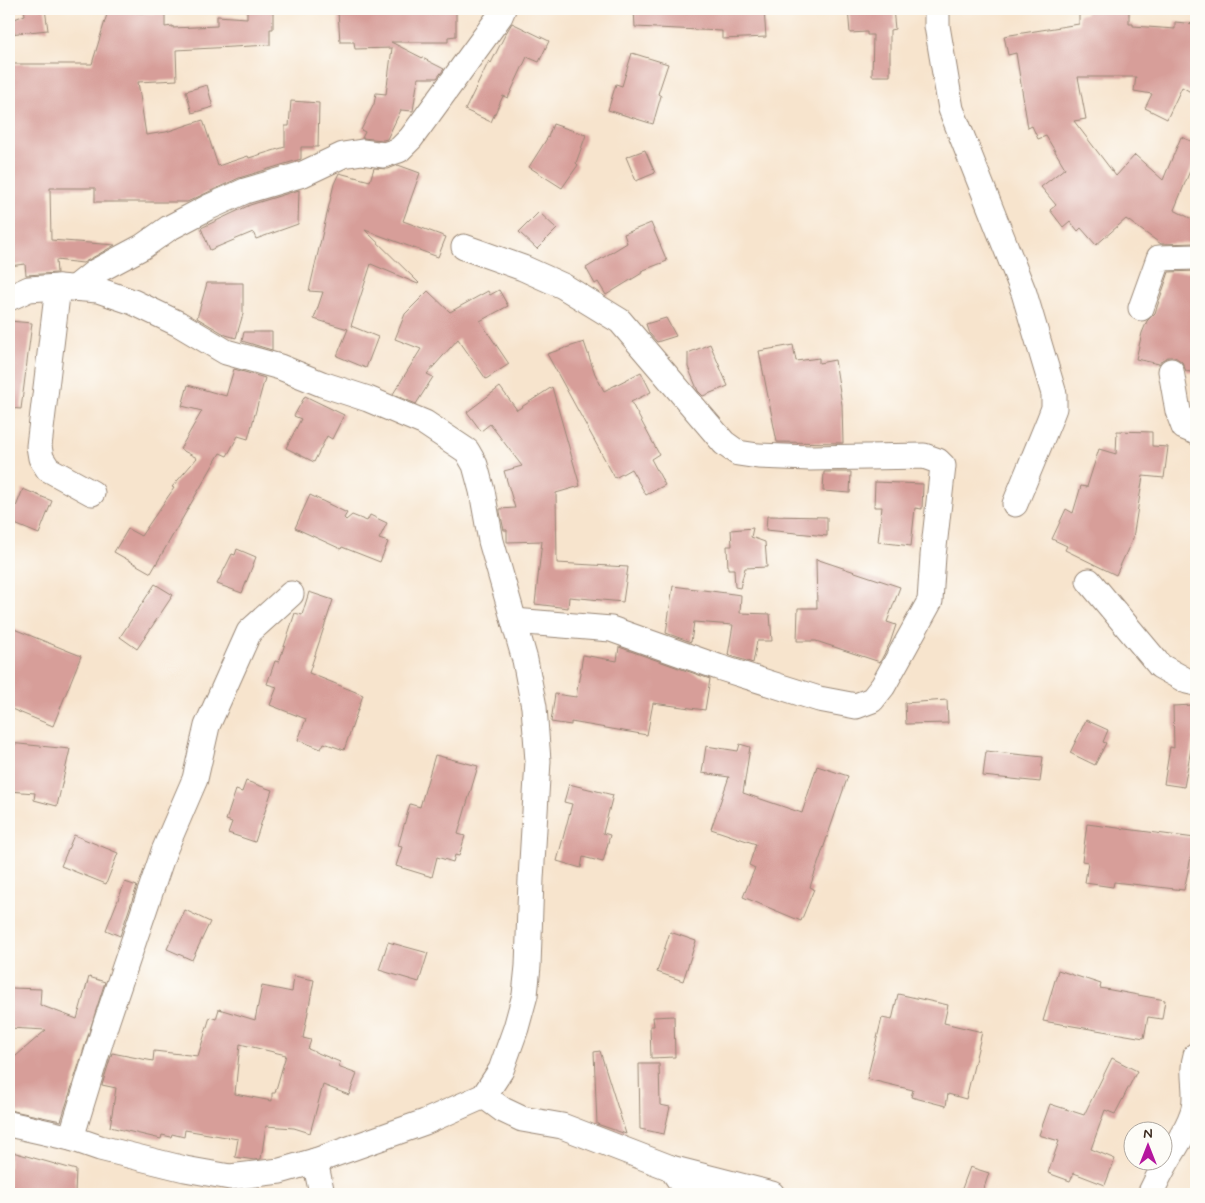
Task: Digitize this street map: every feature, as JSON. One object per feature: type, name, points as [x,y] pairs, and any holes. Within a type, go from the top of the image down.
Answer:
[{"type":"street","points":[[66,287],[142,247],[169,228],[214,204],[245,192],[304,174],[343,155],[362,152],[384,155],[399,150],[411,138],[503,9]]},
{"type":"street","points":[[937,9],[937,26],[951,109],[1024,293],[1054,394],[1054,408],[1015,504]]},
{"type":"street","points":[[464,247],[523,268],[563,286],[620,322],[724,444],[738,453],[758,456],[810,458],[924,456],[938,461],[943,466],[930,601],[884,686],[872,700],[856,706],[819,699],[718,667],[611,629],[514,621]]},
{"type":"street","points":[[1141,308],[1158,258],[1196,257]]},
{"type":"street","points":[[66,287],[39,446],[41,458],[48,469],[92,493]]},
{"type":"street","points":[[9,298],[29,289],[66,287],[98,290],[132,302],[179,324],[226,352],[280,367],[322,384],[368,399],[424,422],[467,451],[475,465],[482,491],[490,541],[525,660],[534,707],[538,761],[525,995],[501,1070],[484,1096],[425,1122],[315,1162],[280,1171],[230,1177],[185,1169],[100,1148],[71,1138],[9,1124]]},
{"type":"street","points":[[1171,371],[1178,411],[1184,426],[1196,432]]},
{"type":"street","points":[[1089,581],[1160,666],[1187,681],[1196,683]]},
{"type":"street","points":[[71,1138],[106,1023],[164,851],[195,779],[207,726],[249,632],[291,594]]},
{"type":"street","points":[[1150,1194],[1194,1111],[1195,1069]]},
{"type":"street","points":[[484,1096],[503,1110],[522,1119],[562,1126],[671,1168],[772,1194]]},
{"type":"street","points":[[315,1162],[322,1194]]},
{"type":"street","points":[[671,1168],[689,1194]]},
{"type":"building","points":[[24,9],[45,9],[48,30],[9,34],[9,21],[25,15]]},
{"type":"building","points":[[247,9],[273,9],[273,29],[270,29],[270,45],[176,50],[177,80],[138,82],[146,135],[166,132],[203,120],[218,166],[285,147],[285,126],[289,126],[291,101],[319,103],[318,147],[301,147],[301,159],[239,178],[187,202],[95,202],[95,188],[50,188],[51,240],[115,245],[83,263],[56,260],[57,273],[26,275],[25,264],[9,266],[9,64],[92,64],[108,11],[165,14],[165,27],[173,26],[173,28],[217,26],[217,16],[247,18]]},
{"type":"building","points":[[456,9],[456,36],[448,37],[448,42],[391,42],[444,69],[437,78],[418,78],[413,111],[401,110],[387,139],[383,140],[362,138],[365,132],[361,130],[374,104],[376,93],[386,94],[392,48],[355,49],[354,42],[340,42],[338,11]]},
{"type":"building","points":[[634,9],[764,9],[766,37],[722,39],[722,31],[635,27]]},
{"type":"building","points":[[848,9],[893,9],[895,29],[890,30],[890,76],[872,76],[873,35],[867,35],[867,32],[850,33]]},
{"type":"building","points":[[1086,9],[1129,9],[1129,24],[1133,24],[1133,26],[1175,29],[1175,22],[1196,24],[1196,95],[1182,87],[1167,119],[1145,108],[1152,94],[1134,91],[1136,77],[1078,77],[1086,119],[1074,121],[1116,176],[1135,155],[1163,180],[1181,137],[1196,143],[1196,156],[1174,210],[1196,221],[1196,243],[1161,244],[1126,219],[1096,245],[1081,228],[1078,231],[1070,221],[1063,227],[1050,210],[1056,205],[1041,187],[1065,168],[1046,136],[1038,139],[1032,126],[1028,128],[1016,53],[1008,55],[1004,36],[1079,24],[1079,14],[1086,14]]},
{"type":"building","points":[[512,23],[549,41],[539,62],[527,57],[508,98],[503,96],[491,122],[465,110],[489,61],[491,63]]},
{"type":"building","points":[[632,53],[668,64],[658,94],[661,96],[653,124],[608,110],[616,84],[622,86]]},
{"type":"building","points":[[207,85],[213,107],[192,113],[186,91]]},
{"type":"building","points":[[553,124],[586,135],[576,163],[578,165],[562,188],[529,167],[548,137]]},
{"type":"building","points":[[645,150],[655,173],[636,181],[626,157]]},
{"type":"building","points":[[398,165],[420,173],[403,221],[446,237],[438,257],[365,230],[419,283],[371,264],[351,326],[378,337],[366,368],[337,356],[348,329],[314,319],[323,292],[309,291],[334,184],[339,173],[370,181],[374,168],[388,169]]},
{"type":"building","points":[[299,190],[298,224],[256,239],[253,232],[210,250],[201,228],[250,205]]},
{"type":"building","points":[[539,212],[557,229],[537,249],[519,232]]},
{"type":"building","points":[[651,223],[667,261],[641,271],[642,273],[606,295],[598,282],[595,284],[586,268],[627,243],[624,234]]},
{"type":"building","points":[[1196,271],[1196,373],[1186,371],[1182,362],[1175,357],[1168,357],[1159,364],[1136,359],[1142,333],[1147,321],[1155,313],[1169,272]]},
{"type":"building","points":[[207,283],[243,283],[243,314],[236,338],[226,335],[197,318]]},
{"type":"building","points":[[499,290],[508,306],[480,321],[509,364],[486,379],[458,339],[427,374],[433,377],[416,404],[393,394],[421,349],[395,339],[405,314],[428,291],[450,312],[488,291],[490,295]]},
{"type":"building","points":[[666,318],[676,336],[657,342],[649,333],[646,324]]},
{"type":"building","points":[[9,321],[32,323],[21,409],[9,408]]},
{"type":"building","points":[[244,332],[272,332],[272,350],[242,341]]},
{"type":"building","points":[[584,342],[595,374],[604,391],[641,372],[651,392],[631,402],[659,454],[651,459],[665,485],[646,495],[631,469],[615,478],[547,354]]},
{"type":"building","points":[[710,344],[728,386],[703,396],[698,391],[688,367],[688,353]]},
{"type":"building","points":[[793,345],[796,361],[819,358],[819,363],[835,360],[842,405],[843,443],[777,442],[759,351]]},
{"type":"building","points":[[234,369],[265,378],[248,439],[238,436],[227,456],[220,453],[151,573],[114,552],[128,529],[141,536],[174,488],[172,487],[197,458],[180,449],[202,411],[182,406],[188,385],[226,396]]},
{"type":"building","points":[[500,387],[517,410],[552,387],[580,486],[556,493],[557,563],[628,567],[623,602],[569,597],[568,608],[535,604],[542,541],[507,542],[507,530],[504,530],[500,512],[500,509],[515,508],[504,471],[522,466],[490,424],[481,431],[467,412]]},
{"type":"building","points":[[305,396],[344,415],[332,439],[327,436],[314,462],[286,448],[301,419],[294,416]]},
{"type":"building","points":[[1117,431],[1152,432],[1152,446],[1168,447],[1164,478],[1143,476],[1133,538],[1116,575],[1065,550],[1067,546],[1052,539],[1066,509],[1073,513],[1081,486],[1087,487],[1099,449],[1116,454]]},
{"type":"building","points":[[824,472],[851,472],[850,493],[823,491]]},
{"type":"building","points":[[875,482],[923,484],[922,509],[915,508],[911,546],[878,542],[882,507],[874,507]]},
{"type":"building","points":[[23,489],[52,501],[39,534],[10,522]]},
{"type":"building","points":[[310,495],[347,513],[344,518],[346,520],[352,515],[367,521],[370,515],[387,523],[379,539],[388,542],[380,562],[342,547],[341,549],[295,528]]},
{"type":"building","points":[[767,516],[827,517],[827,536],[766,530]]},
{"type":"building","points":[[753,528],[751,537],[765,542],[767,567],[745,568],[740,588],[735,587],[734,569],[728,569],[727,546],[732,546],[731,530]]},
{"type":"building","points":[[237,549],[256,557],[242,593],[217,584],[232,554],[235,555]]},
{"type":"building","points":[[816,559],[900,587],[887,622],[896,625],[890,643],[880,662],[816,641],[797,641],[798,608],[817,608]]},
{"type":"building","points":[[155,584],[173,595],[137,649],[120,637]]},
{"type":"building","points":[[673,586],[741,595],[740,613],[770,614],[772,641],[757,641],[753,663],[728,655],[733,625],[694,622],[691,642],[666,633]]},
{"type":"building","points":[[309,592],[333,600],[309,673],[363,695],[344,750],[324,743],[321,749],[298,740],[306,719],[270,705],[277,687],[267,684],[275,661],[279,662],[295,613],[302,615]]},
{"type":"building","points":[[9,627],[81,656],[53,726],[9,708]]},
{"type":"building","points":[[619,647],[710,679],[705,710],[653,703],[647,735],[571,722],[571,725],[551,722],[555,694],[576,697],[583,655],[617,661]]},
{"type":"building","points":[[947,700],[948,723],[906,724],[905,703]]},
{"type":"building","points":[[1194,705],[1195,727],[1184,787],[1164,784],[1170,747],[1174,748],[1173,706]]},
{"type":"building","points":[[1086,720],[1108,730],[1103,742],[1106,743],[1095,765],[1070,753]]},
{"type":"building","points":[[9,743],[70,749],[57,806],[34,800],[35,793],[9,791]]},
{"type":"building","points":[[740,744],[750,747],[743,793],[802,813],[817,766],[848,776],[810,887],[814,889],[801,921],[743,897],[755,868],[749,865],[756,844],[711,829],[729,777],[702,773],[706,746],[738,751]]},
{"type":"building","points":[[986,751],[1043,757],[1040,782],[983,776]]},
{"type":"building","points":[[435,755],[478,766],[458,834],[465,836],[459,856],[455,855],[453,862],[437,857],[432,877],[396,866],[402,847],[398,846],[410,804],[420,807]]},
{"type":"building","points":[[246,781],[272,790],[255,842],[228,833],[232,822],[226,820],[236,790],[242,792]]},
{"type":"building","points":[[569,784],[613,795],[603,833],[610,835],[603,862],[583,857],[581,868],[557,861],[572,804],[564,802]]},
{"type":"building","points":[[1087,824],[1195,838],[1184,890],[1114,882],[1113,887],[1085,883],[1088,862],[1082,861]]},
{"type":"building","points":[[74,835],[118,853],[106,884],[61,866]]},
{"type":"building","points":[[125,882],[137,886],[120,936],[106,930]]},
{"type":"building","points":[[185,910],[210,922],[192,960],[167,949]]},
{"type":"building","points":[[670,932],[696,941],[683,981],[657,972]]},
{"type":"building","points":[[388,942],[428,953],[419,982],[379,970]]},
{"type":"building","points":[[1058,970],[1101,984],[1100,988],[1165,1000],[1162,1019],[1148,1017],[1144,1038],[1043,1021]]},
{"type":"building","points":[[294,976],[314,980],[303,1038],[311,1040],[308,1049],[340,1062],[338,1067],[357,1074],[349,1095],[323,1085],[310,1133],[294,1128],[266,1126],[261,1159],[254,1160],[235,1157],[238,1139],[185,1130],[184,1137],[172,1134],[171,1137],[162,1135],[161,1139],[110,1127],[116,1088],[102,1085],[112,1053],[153,1061],[154,1051],[198,1056],[210,1017],[216,1019],[219,1009],[255,1020],[262,986],[292,992]],"holes":[[[240,1044],[286,1055],[275,1093],[272,1093],[272,1101],[235,1094]]]},
{"type":"building","points":[[89,977],[105,982],[61,1121],[9,1110],[9,1062],[46,1030],[9,1028],[11,988],[41,989],[40,1005],[77,1019]]},
{"type":"building","points":[[898,994],[948,1005],[944,1023],[982,1032],[966,1099],[948,1094],[946,1106],[911,1097],[913,1090],[867,1079],[882,1018],[892,1020]]},
{"type":"building","points":[[674,1016],[675,1057],[651,1058],[650,1026],[654,1026],[653,1017]]},
{"type":"building","points":[[600,1051],[626,1134],[597,1124],[594,1052]]},
{"type":"building","points":[[1112,1058],[1137,1071],[1115,1114],[1105,1110],[1091,1149],[1115,1159],[1105,1185],[1074,1173],[1070,1181],[1048,1173],[1059,1141],[1039,1135],[1050,1104],[1084,1115]]},
{"type":"building","points":[[639,1064],[659,1064],[660,1105],[670,1107],[664,1134],[640,1129]]},
{"type":"building","points":[[9,1151],[76,1170],[75,1194],[9,1194]]},
{"type":"building","points":[[970,1167],[989,1173],[982,1194],[960,1194]]}]
